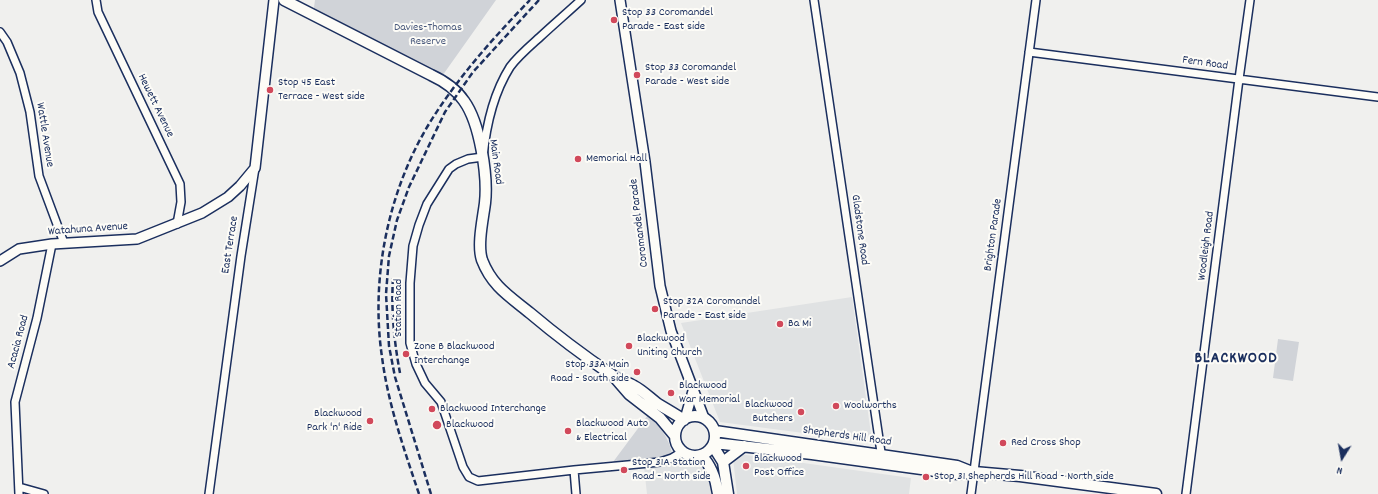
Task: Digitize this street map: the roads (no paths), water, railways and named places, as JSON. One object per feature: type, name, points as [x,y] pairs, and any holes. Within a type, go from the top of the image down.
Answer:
[{"type":"main road","name":"Main Road","points":[[284,0],[431,75],[453,88],[465,101],[474,121],[483,157],[486,179],[481,243],[482,258],[488,273],[496,286],[538,320],[613,376],[629,394],[660,418],[675,436]]},
{"type":"main road","name":"Main Road","points":[[613,376],[635,386],[659,404],[684,419]]},
{"type":"main road","points":[[714,444],[707,453],[701,455],[692,456],[682,452],[677,444],[675,436],[677,427],[684,419],[695,416],[704,418],[711,423],[715,431],[714,444],[723,462],[728,494]]},
{"type":"main road","name":"Shepherds Hill Road","points":[[715,431],[882,459],[958,474],[974,472],[1028,477],[1156,494]]},
{"type":"main road","name":"Shepherds Hill Road","points":[[714,444],[882,459]]},
{"type":"main road","points":[[723,462],[744,446]]},
{"type":"main road","points":[[701,455],[713,471],[718,494]]},
{"type":"street","name":"Hewett Avenue","points":[[96,0],[98,12],[180,184],[181,202],[177,224]]},
{"type":"street","name":"East Terrace","points":[[209,494],[240,263],[255,168],[274,0]]},
{"type":"street","points":[[483,157],[484,140],[492,105],[500,85],[511,66],[529,46],[581,0]]},
{"type":"street","name":"Coromandel Parade","points":[[620,0],[645,162],[660,286],[670,332],[704,418]]},
{"type":"street","name":"Gladstone Road","points":[[814,0],[882,459]]},
{"type":"street","name":"Brighton Parade","points":[[971,494],[1036,0]]},
{"type":"street","name":"Woodleigh Road","points":[[1186,494],[1250,0]]},
{"type":"street","name":"Wattle Avenue","points":[[0,32],[7,42],[20,73],[30,112],[39,176],[64,243]]},
{"type":"street","name":"Fern Road","points":[[1030,52],[1378,97]]},
{"type":"street","name":"Station Road","points":[[483,157],[468,159],[456,164],[450,169],[427,204],[418,225],[413,246],[410,283],[410,343],[416,364],[425,383],[441,402],[463,467],[468,477],[478,481],[660,462],[672,458],[682,452]]},
{"type":"street","name":"Watahuna Avenue","points":[[0,261],[19,249],[52,244],[137,239],[202,213],[228,196],[240,186],[255,168]]},
{"type":"street","name":"Acacia Road","points":[[19,490],[14,402],[37,318],[52,244]]},
{"type":"street","points":[[684,419],[694,391]]},
{"type":"street","points":[[574,470],[576,494]]},
{"type":"street","points":[[19,490],[44,494]]},
{"type":"railway","points":[[419,494],[392,409],[382,357],[379,326],[379,295],[381,263],[387,232],[405,171],[418,143],[434,116],[455,85],[504,27],[530,0]]},
{"type":"railway","points":[[431,494],[395,377],[389,346],[386,294],[389,256],[397,220],[409,187],[445,112],[473,72],[539,0]]},
{"type":"railway","points":[[393,278],[392,302],[396,349],[400,373]]},
{"type":"place","name":"Stop 33 Coromandel Parade - East side","points":[[614,20]]},
{"type":"place","name":"Stop 33 Coromandel Parade - West side","points":[[637,75]]},
{"type":"place","name":"Stop 45 East Terrace - West side","points":[[270,90]]},
{"type":"place","name":"Memorial Hall","points":[[578,159]]},
{"type":"place","name":"Stop 32A Coromandel Parade - East side","points":[[655,309]]},
{"type":"place","name":"Ba Mi","points":[[780,324]]},
{"type":"place","name":"Blackwood Uniting Church","points":[[629,346]]},
{"type":"place","name":"Zone B Blackwood Interchange","points":[[406,354]]},
{"type":"place","name":"Stop 33A Main Road - South side","points":[[637,372]]},
{"type":"place","name":"Blackwood War Memorial","points":[[671,393]]},
{"type":"place","name":"Woolworths","points":[[836,406]]},
{"type":"place","name":"Blackwood Interchange","points":[[432,409]]},
{"type":"place","name":"Blackwood Butchers","points":[[801,412]]},
{"type":"place","name":"Blackwood Park 'n' Ride","points":[[370,421]]},
{"type":"place","name":"Blackwood","points":[[437,425]]},
{"type":"place","name":"Blackwood Auto & Electrical","points":[[568,431]]},
{"type":"place","name":"Red Cross Shop","points":[[1003,443]]},
{"type":"place","name":"Blackwood Post Office","points":[[746,466]]},
{"type":"place","name":"Stop 31A Station Road - North side","points":[[624,470]]},
{"type":"place","name":"Stop 31 Shepherds Hill Road - North side","points":[[926,477]]},
{"type":"district","name":"BLACKWOOD","points":[[1236,360]]},
{"type":"park label","name":"Davies-Thomas Reserve","points":[[428,35]]}]
